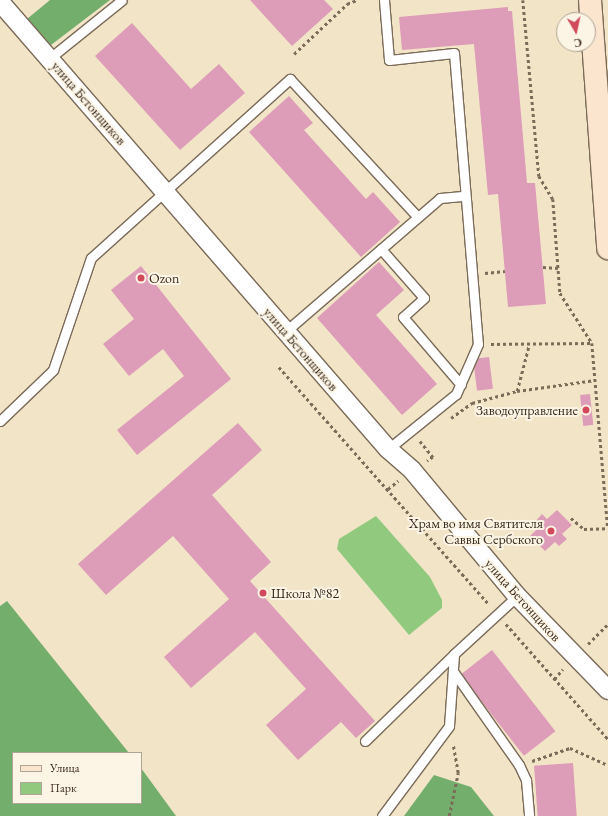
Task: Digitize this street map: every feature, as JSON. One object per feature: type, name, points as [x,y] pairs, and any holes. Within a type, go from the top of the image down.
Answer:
[{"type":"main road","points":[[590,0],[604,145],[608,248]]},
{"type":"street","name":"улица Бетонщиков","points":[[0,2],[388,449],[412,470],[517,596],[608,690]]},
{"type":"lane","points":[[50,58],[122,0]]},
{"type":"lane","points":[[384,0],[389,60],[454,53],[478,344],[456,394],[388,449]]},
{"type":"lane","points":[[0,421],[54,370],[90,258],[166,192],[290,79],[418,217]]},
{"type":"lane","points":[[286,331],[440,198],[466,196]]},
{"type":"lane","points":[[381,249],[424,298],[403,317],[461,385]]},
{"type":"lane","points":[[365,741],[454,654],[517,596]]},
{"type":"lane","points":[[382,816],[449,726],[454,654]]},
{"type":"lane","points":[[453,671],[519,765],[526,780],[529,816]]},
{"type":"path","points":[[294,54],[347,4],[357,0]]},
{"type":"path","points":[[523,0],[539,176],[553,199],[560,293],[592,343],[608,528],[584,529],[571,518]]},
{"type":"path","points":[[543,267],[558,268]]},
{"type":"path","points":[[473,274],[505,271]]},
{"type":"path","points":[[478,344],[528,345],[592,343]]},
{"type":"path","points":[[517,391],[528,345]]},
{"type":"path","points":[[279,367],[608,739]]},
{"type":"path","points":[[448,420],[472,402],[517,391],[596,380]]},
{"type":"path","points":[[419,442],[425,438]]},
{"type":"path","points":[[449,726],[458,773],[449,816]]},
{"type":"path","points":[[519,765],[570,748],[608,765]]},
{"type":"green space","points":[[50,0],[110,0],[51,45],[27,19]]},
{"type":"green space","points":[[376,516],[430,577],[442,600],[442,608],[409,635],[337,549],[339,539]]},
{"type":"green space","points":[[7,601],[128,752],[12,752],[12,804],[142,804],[142,769],[176,816],[0,816],[0,606]]},
{"type":"green space","points":[[434,775],[471,787],[494,816],[404,816]]},
{"type":"building","points":[[250,0],[324,0],[333,9],[292,46]]},
{"type":"building","points":[[508,7],[508,11],[512,11],[527,183],[535,183],[546,304],[508,307],[498,194],[488,195],[474,44],[402,50],[399,17]]},
{"type":"building","points":[[132,23],[191,89],[219,64],[245,93],[180,150],[95,56]]},
{"type":"building","points":[[289,96],[313,123],[304,130],[366,199],[373,192],[400,222],[361,257],[249,132]]},
{"type":"building","points":[[379,262],[404,290],[376,315],[437,384],[402,415],[317,318]]},
{"type":"building","points":[[141,266],[231,379],[137,455],[117,430],[184,376],[163,349],[129,376],[103,344],[134,319],[111,290]]},
{"type":"building","points":[[489,357],[493,389],[477,391],[473,359]]},
{"type":"building","points":[[590,394],[593,425],[583,426],[580,395]]},
{"type":"building","points":[[238,423],[262,450],[212,495],[271,562],[250,581],[375,721],[356,738],[341,722],[298,760],[266,725],[306,689],[255,632],[191,688],[164,657],[229,599],[173,536],[106,595],[78,564]]},
{"type":"building","name":"Храм во имя Святителя Саввы Сербского","points":[[557,510],[572,525],[562,534],[567,539],[559,546],[555,542],[545,551],[530,536],[539,527],[535,522],[542,514],[547,519]]},
{"type":"building","points":[[492,650],[555,731],[524,756],[460,675]]},
{"type":"building","points":[[573,763],[577,816],[538,816],[534,766]]},
{"type":"place","name":"Ozon","points":[[141,278]]},
{"type":"place","name":"Заводоуправление","points":[[586,410]]},
{"type":"place","name":"Храм во имя Святителя Саввы Сербского","points":[[551,531]]},
{"type":"place","name":"Школа №82","points":[[263,593]]}]
